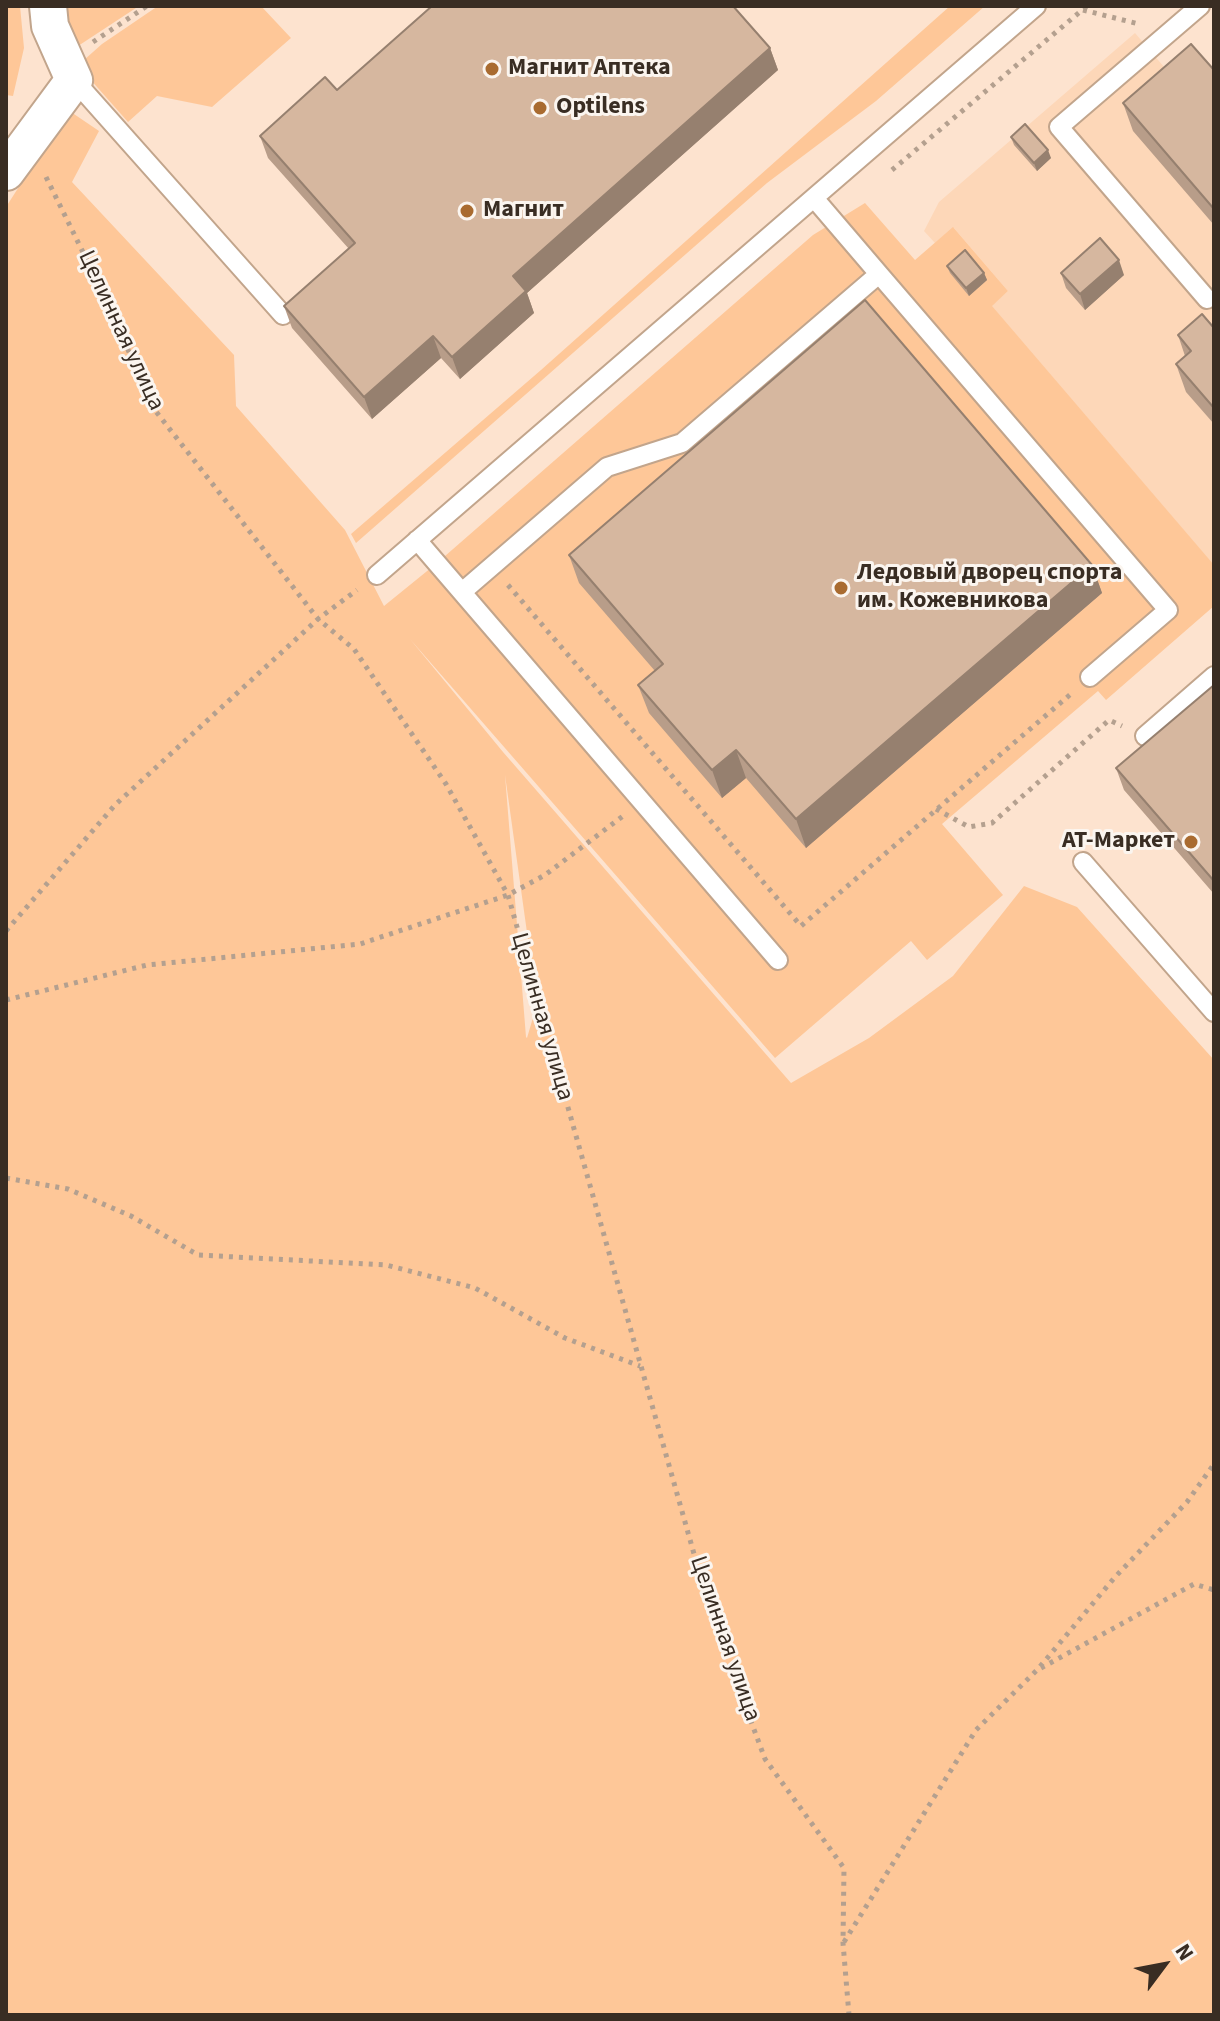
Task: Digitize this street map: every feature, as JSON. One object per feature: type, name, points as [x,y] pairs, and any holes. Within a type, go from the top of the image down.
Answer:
[{"type":"street","points":[[6,172],[17,131],[70,70],[50,26],[48,6]]},
{"type":"lane","points":[[377,575],[1036,6]]},
{"type":"lane","points":[[1200,6],[1059,127],[1207,299]]},
{"type":"lane","points":[[70,70],[283,315]]},
{"type":"lane","points":[[814,198],[1168,610],[1090,677]]},
{"type":"lane","points":[[462,592],[607,467],[682,443],[879,274]]},
{"type":"lane","points":[[417,540],[778,960]]},
{"type":"lane","points":[[1145,736],[1214,676]]},
{"type":"lane","points":[[1083,862],[1214,1012]]},
{"type":"path","points":[[70,70],[147,6]]},
{"type":"path","points":[[891,171],[1084,8],[1171,31]]},
{"type":"path","name":"Целинная улица","points":[[17,131],[104,295],[154,409],[318,619],[354,649],[446,784],[508,895],[711,1614],[765,1759],[844,1868],[843,1943],[849,2015]]},
{"type":"path","points":[[492,566],[801,926],[1090,677]]},
{"type":"path","points":[[6,931],[115,805],[318,619],[377,575]]},
{"type":"path","points":[[936,809],[969,827],[992,823],[1109,720],[1145,736]]},
{"type":"path","points":[[6,1000],[147,965],[360,944],[508,895],[545,875],[642,801]]},
{"type":"path","points":[[6,1178],[68,1189],[131,1216],[198,1255],[386,1265],[475,1288],[565,1338],[640,1366]]},
{"type":"path","points":[[843,1943],[976,1730],[1038,1669],[1115,1577],[1187,1502],[1214,1464]]},
{"type":"path","points":[[1038,1669],[1194,1584],[1214,1590]]},
{"type":"shaded area","points":[[6,6],[20,6],[24,48],[13,96],[6,95]]},
{"type":"shaded area","points":[[62,6],[139,6],[75,48]]},
{"type":"shaded area","points":[[158,6],[261,6],[291,38],[212,107],[157,96],[128,122],[90,79],[84,60]]},
{"type":"shaded area","points":[[950,6],[985,6],[876,101],[767,183],[356,543],[351,534],[541,370]]},
{"type":"shaded area","points":[[1135,33],[1182,88],[1214,86],[1214,566],[991,306],[1008,291],[954,228],[935,243],[924,231],[939,202]]},
{"type":"shaded area","points":[[68,110],[99,131],[72,182],[234,355],[236,406],[345,530],[384,606],[813,235],[865,203],[915,260],[953,227],[1008,291],[992,306],[1214,565],[1214,606],[1106,700],[1098,691],[942,824],[1003,895],[927,960],[911,941],[775,1058],[410,639],[503,752],[791,1083],[869,1038],[953,976],[1024,886],[1077,907],[1214,1060],[1214,2015],[6,2015],[6,207]],"holes":[[[505,775],[537,1004],[527,1038]]]},
{"type":"building","name":"Магнит","points":[[432,6],[733,6],[770,48],[513,276],[526,291],[452,357],[433,336],[364,397],[284,306],[355,243],[260,136],[325,77],[337,90]]},
{"type":"building","points":[[1191,44],[1214,70],[1214,209],[1123,103]]},
{"type":"building","points":[[1025,124],[1048,150],[1034,163],[1011,137]]},
{"type":"building","points":[[1100,238],[1119,260],[1080,294],[1061,273]]},
{"type":"building","points":[[965,250],[984,273],[966,288],[947,266]]},
{"type":"building","name":"Ледовый дворец спорта им. Кожевникова","points":[[865,300],[1092,565],[796,819],[736,750],[712,770],[638,685],[663,664],[569,555]]},
{"type":"building","points":[[1202,314],[1214,328],[1214,408],[1176,364],[1191,351],[1178,335]]},
{"type":"building","name":"АТ-Маркет","points":[[1214,685],[1214,881],[1116,768]]},
{"type":"place","name":"Магнит Аптека","points":[[492,69]]},
{"type":"place","name":"Optilens","points":[[540,108]]},
{"type":"place","name":"Магнит","points":[[467,211]]},
{"type":"place","name":"Ледовый дворец спорта им. Кожевникова","points":[[841,588]]},
{"type":"place","name":"АТ-Маркет","points":[[1191,842]]}]
